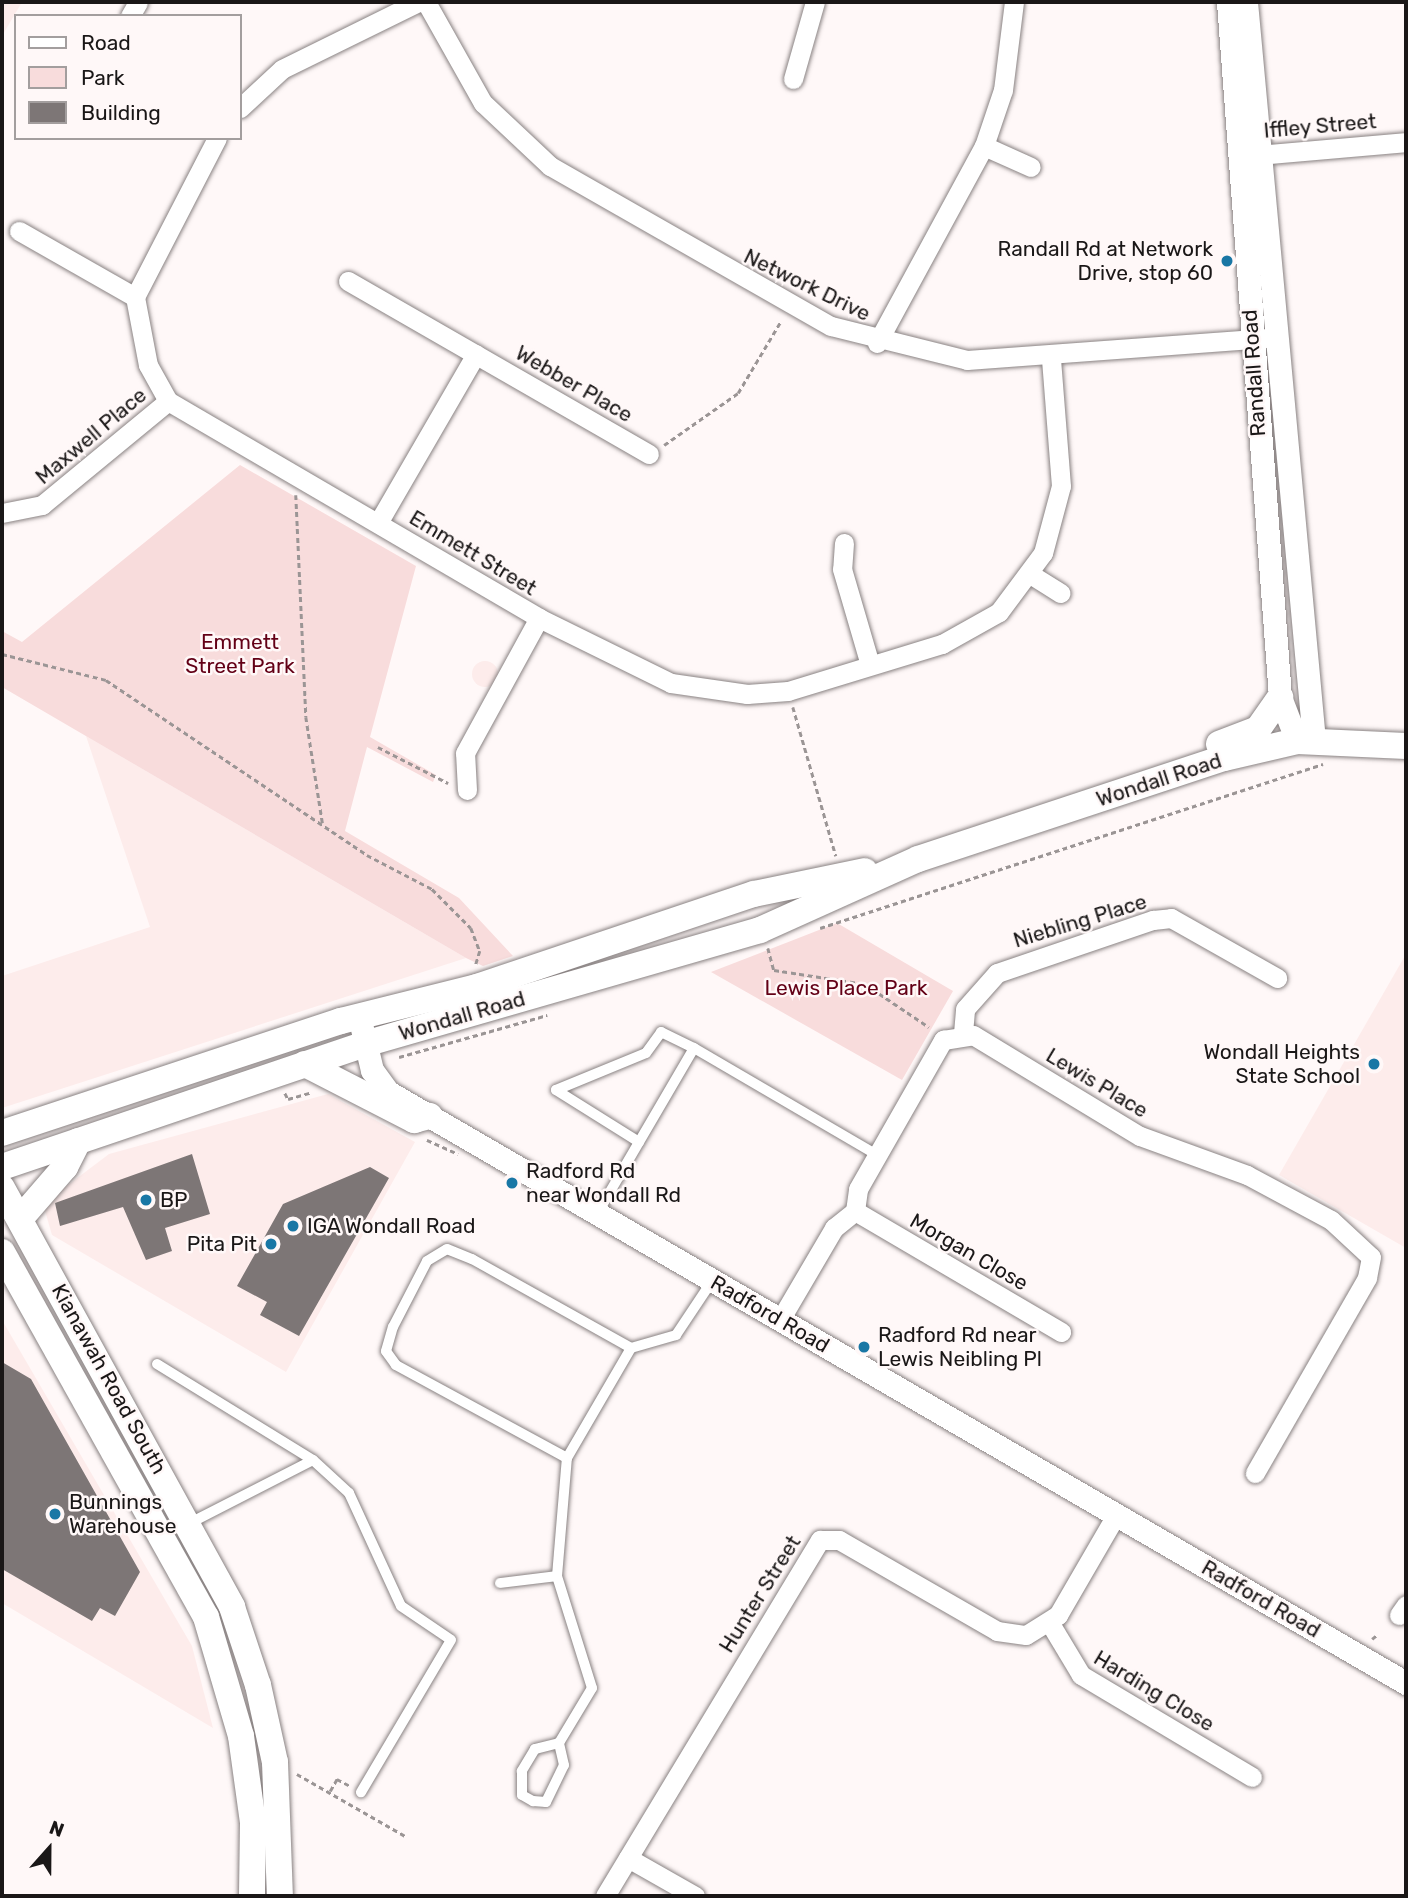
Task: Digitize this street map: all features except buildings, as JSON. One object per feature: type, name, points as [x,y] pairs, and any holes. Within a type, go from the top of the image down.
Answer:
[{"type":"main road","points":[[1150,783],[1155,766],[1252,733],[1280,698]]},
{"type":"main road","name":"Wondall Road","points":[[2,1133],[359,1016],[477,988],[754,894],[918,859],[1150,783],[1306,741],[1406,746]]},
{"type":"main road","name":"Wondall Road","points":[[2,1167],[365,1044],[768,940],[918,859]]},
{"type":"main road","points":[[754,894],[767,911],[768,940]]},
{"type":"main road","points":[[305,1064],[414,1120],[429,1116]]},
{"type":"main road","points":[[20,1219],[65,1167],[78,1140]]},
{"type":"main road","name":"Kianawah Road South","points":[[2,1188],[190,1522],[232,1607],[262,1698],[279,1804],[280,1896]]},
{"type":"main road","name":"Kianawah Road South","points":[[2,1252],[206,1617],[242,1736],[253,1824],[252,1896]]},
{"type":"street","points":[[242,106],[282,69],[418,2]]},
{"type":"street","name":"Network Drive","points":[[426,2],[483,103],[550,166],[775,298],[877,343],[967,360],[1051,358],[1279,336]]},
{"type":"street","points":[[793,79],[815,2]]},
{"type":"street","points":[[877,343],[984,146],[1003,90],[1014,2]]},
{"type":"street","name":"Randall Road","points":[[1228,2],[1249,155],[1279,336],[1306,741]]},
{"type":"street","name":"Randall Road","points":[[1246,2],[1251,339],[1280,698],[1306,741]]},
{"type":"street","points":[[168,401],[148,365],[134,321],[135,297],[216,140]]},
{"type":"street","name":"Iffley Street","points":[[1249,155],[1406,142]]},
{"type":"street","points":[[984,146],[1031,167]]},
{"type":"street","points":[[19,231],[135,297]]},
{"type":"street","name":"Webber Place","points":[[348,281],[649,454]]},
{"type":"street","points":[[378,523],[476,354]]},
{"type":"street","name":"Emmett Street","points":[[168,401],[540,618],[671,682],[734,693],[788,691],[974,630],[1030,574],[1043,553],[1061,486],[1051,358]]},
{"type":"street","name":"Maxwell Place","points":[[2,513],[42,505],[168,401]]},
{"type":"street","points":[[844,543],[842,569],[870,665]]},
{"type":"street","points":[[1030,574],[1060,593]]},
{"type":"street","points":[[467,790],[466,753],[540,618]]},
{"type":"street","name":"Niebling Place","points":[[963,1033],[965,1009],[997,973],[1026,958],[1153,920],[1171,918],[1277,978]]},
{"type":"street","name":"Radford Road","points":[[359,1016],[375,1079],[429,1116],[1406,1683]]},
{"type":"street","points":[[780,1320],[834,1228],[855,1211],[858,1189],[943,1040],[963,1033]]},
{"type":"street","name":"Lewis Place","points":[[963,1033],[1140,1136],[1247,1175],[1331,1220],[1371,1257],[1367,1278],[1255,1473]]},
{"type":"street","name":"Morgan Close","points":[[855,1211],[1062,1332]]},
{"type":"street","points":[[1051,1625],[1116,1515]]},
{"type":"street","name":"Hunter Street","points":[[605,1896],[820,1540],[839,1540],[997,1631],[1026,1635],[1051,1625]]},
{"type":"street","name":"Harding Close","points":[[1051,1625],[1082,1675],[1252,1777]]},
{"type":"street","points":[[628,1858],[695,1896]]},
{"type":"lane","points":[[639,1142],[556,1090],[646,1053],[661,1032],[694,1048],[877,1155]]},
{"type":"lane","points":[[597,1214],[694,1048]]},
{"type":"lane","points":[[567,1458],[396,1365],[386,1351],[393,1327],[427,1262],[447,1249],[472,1259],[631,1348]]},
{"type":"lane","points":[[559,1743],[535,1749],[522,1771],[522,1795],[533,1801],[545,1802],[564,1765],[559,1743],[592,1688],[557,1576],[567,1458],[631,1348],[676,1335],[712,1281]]},
{"type":"lane","points":[[157,1364],[313,1460],[349,1493],[401,1606],[451,1640],[361,1792]]},
{"type":"lane","points":[[190,1522],[313,1460]]},
{"type":"lane","points":[[500,1583],[557,1576]]},
{"type":"path","points":[[649,454],[738,393],[781,320]]},
{"type":"path","points":[[296,496],[306,717],[323,825]]},
{"type":"path","points":[[2,654],[106,680],[323,825],[432,889],[471,928],[480,951],[474,973]]},
{"type":"path","points":[[788,691],[836,859]]},
{"type":"path","points":[[378,747],[467,790]]},
{"type":"path","points":[[806,932],[1333,762]]},
{"type":"path","points":[[768,940],[774,970],[865,984],[943,1040]]},
{"type":"path","points":[[392,1057],[457,1045],[557,1012]]},
{"type":"path","points":[[1372,1639],[1378,1633]]},
{"type":"path","points":[[295,1773],[407,1837]]},
{"type":"path","points":[[330,1791],[337,1779]]},
{"type":"shaded area","points":[[2,2],[22,2],[14,14],[2,36]]},
{"type":"shaded area","points":[[485,661],[494,665],[498,674],[494,683],[485,687],[476,683],[472,674],[476,665]]},
{"type":"shaded area","points":[[86,736],[466,958],[2,1108],[2,976],[150,927]]},
{"type":"shaded area","name":"Wondall Heights State School","points":[[1406,954],[1406,1248],[1279,1175]]},
{"type":"shaded area","points":[[328,1094],[415,1142],[286,1372],[52,1235],[43,1204],[109,1154]]},
{"type":"shaded area","points":[[2,1320],[192,1646],[213,1728],[2,1603]]},
{"type":"green space","name":"Emmett Street Park","points":[[240,465],[416,566],[370,737],[436,775],[433,782],[367,747],[345,831],[459,898],[513,956],[483,966],[466,958],[2,687],[2,631],[22,642]]},
{"type":"green space","name":"Lewis Place Park","points":[[837,923],[953,991],[902,1080],[711,972]]},
{"type":"place","name":"Randall Rd at Network Drive, stop 60","points":[[1227,261]]},
{"type":"place","name":"Wondall Heights State School","points":[[1374,1064]]},
{"type":"place","name":"Radford Rd near Wondall Rd","points":[[512,1183]]},
{"type":"place","name":"BP","points":[[146,1200]]},
{"type":"place","name":"IGA Wondall Road","points":[[293,1226]]},
{"type":"place","name":"Pita Pit","points":[[271,1244]]},
{"type":"place","name":"Radford Rd near Lewis Neibling Pl","points":[[864,1347]]},
{"type":"place","name":"Bunnings Warehouse","points":[[55,1514]]}]
